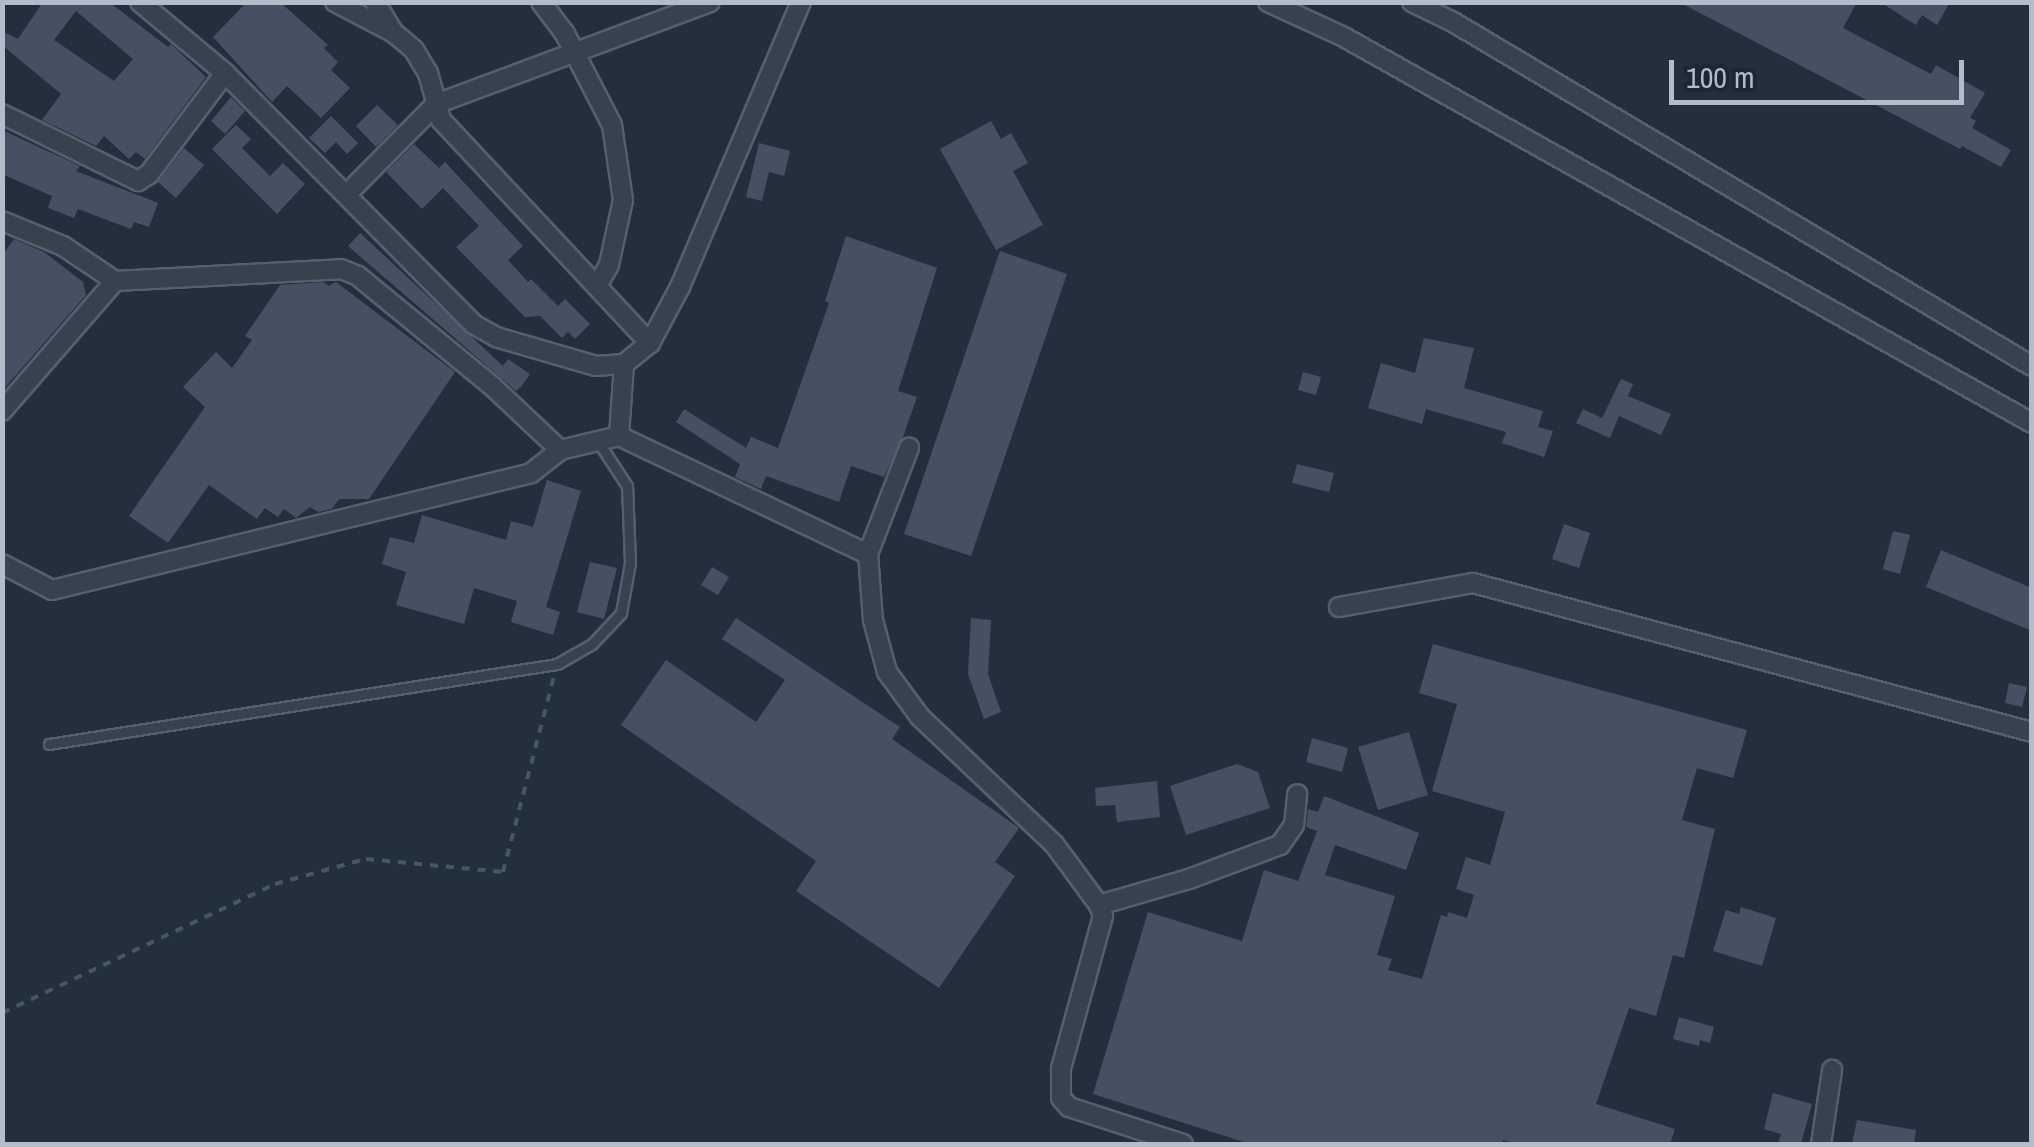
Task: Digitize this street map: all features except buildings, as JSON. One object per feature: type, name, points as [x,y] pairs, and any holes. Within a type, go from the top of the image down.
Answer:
[{"type":"street","points":[[140,2],[225,73],[472,324],[496,338],[596,366],[624,364],[650,342],[680,287],[801,2]]},
{"type":"street","points":[[336,2],[394,33],[414,50],[428,73],[441,120],[650,342]]},
{"type":"street","points":[[376,2],[394,33]]},
{"type":"street","points":[[541,2],[574,53],[612,126],[623,200],[609,265],[597,286]]},
{"type":"street","points":[[347,194],[436,104],[710,2]]},
{"type":"street","points":[[1268,2],[1342,36],[2032,423]]},
{"type":"street","points":[[1412,2],[1452,22],[2032,366]]},
{"type":"street","points":[[2,114],[138,181],[149,174],[225,73]]},
{"type":"street","points":[[2,222],[63,246],[114,281],[319,268],[358,276],[492,386],[560,450]]},
{"type":"street","points":[[2,412],[114,281]]},
{"type":"street","points":[[619,436],[624,364]]},
{"type":"street","points":[[2,564],[52,590],[531,473],[560,450],[599,444],[619,436],[868,554]]},
{"type":"street","points":[[909,448],[868,554],[873,620],[887,672],[920,717],[1054,844],[1099,905],[1103,916],[1061,1069],[1061,1098],[1069,1107],[1183,1144]]},
{"type":"street","points":[[1339,607],[1474,583],[2032,732]]},
{"type":"street","points":[[1099,905],[1190,880],[1280,845],[1294,825],[1296,794]]},
{"type":"street","points":[[1821,1144],[1832,1070]]},
{"type":"lane","points":[[49,744],[557,664],[592,644],[621,614],[630,564],[626,486],[599,444]]},
{"type":"path","points":[[2,1013],[275,884],[366,859],[503,872],[557,664]]}]
